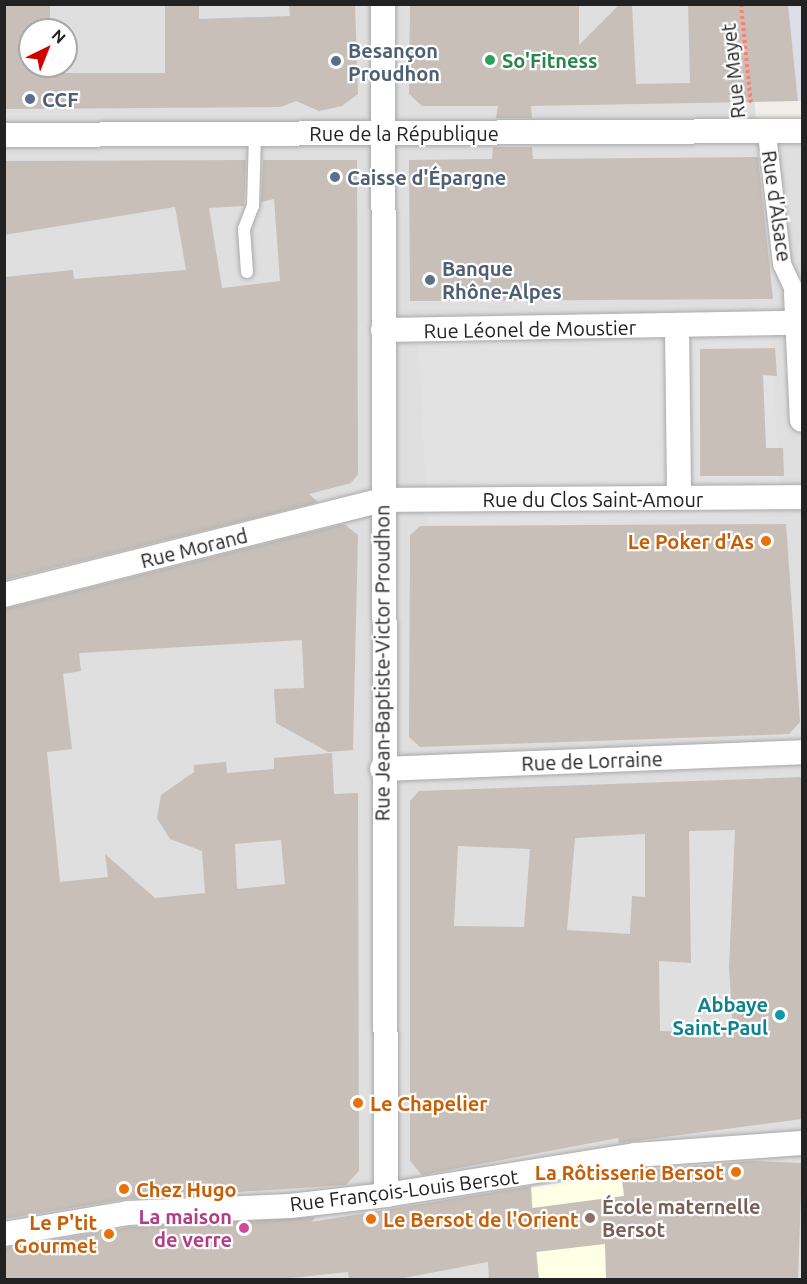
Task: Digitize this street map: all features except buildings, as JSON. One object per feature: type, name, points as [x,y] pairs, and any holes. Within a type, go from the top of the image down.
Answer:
[{"type":"street","name":"Rue Jean-Baptiste-Victor Proudhon","points":[[383,4],[382,769],[386,1195]]},
{"type":"street","name":"Rue de la République","points":[[4,135],[384,131],[760,134],[802,131]]},
{"type":"street","name":"Rue d'Alsace","points":[[760,134],[782,264],[796,294],[802,420]]},
{"type":"street","name":"Rue Léonel de Moustier","points":[[383,330],[677,327],[796,322]]},
{"type":"street","points":[[677,327],[679,498]]},
{"type":"street","name":"Rue du Clos Saint-Amour","points":[[383,500],[802,497]]},
{"type":"street","name":"Rue Morand","points":[[4,595],[383,500]]},
{"type":"street","name":"Rue de Lorraine","points":[[382,769],[802,753]]},
{"type":"street","name":"Rue François-Louis Bersot","points":[[4,1233],[128,1213],[241,1216],[635,1155],[802,1143]]},
{"type":"lane","points":[[247,273],[244,228],[253,206],[255,133]]},
{"type":"path","name":"Rue Mayet","points":[[741,4],[760,134]]},
{"type":"shaded area","points":[[5,5],[744,5],[759,145],[802,141],[802,1279],[5,1280]]},
{"type":"shaded area","points":[[788,5],[802,5],[802,101],[798,101]]},
{"type":"shaded area","points":[[770,309],[781,514],[428,532],[417,327]]},
{"type":"shaded area","points":[[390,581],[400,581],[400,626],[390,626]]},
{"type":"shaded area","points":[[394,1041],[402,1041],[402,1085],[394,1085]]},
{"type":"shaded area","name":"École maternelle Bersot","points":[[643,1171],[651,1279],[539,1279],[531,1187]]},
{"type":"place","name":"So'Fitness","points":[[490,60]]},
{"type":"place","name":"Besançon Proudhon","points":[[336,61]]},
{"type":"place","name":"CCF","points":[[30,99]]},
{"type":"place","name":"Caisse d'Épargne","points":[[335,177]]},
{"type":"place","name":"Banque Rhône-Alpes","points":[[430,280]]},
{"type":"place","name":"Le Poker d'As","points":[[766,541]]},
{"type":"place","name":"Abbaye Saint-Paul","points":[[780,1015]]},
{"type":"place","name":"Le Chapelier","points":[[358,1103]]},
{"type":"place","name":"La Rôtisserie Bersot","points":[[736,1172]]},
{"type":"place","name":"Chez Hugo","points":[[124,1189]]},
{"type":"place","name":"École maternelle Bersot","points":[[590,1218]]},
{"type":"place","name":"Le Bersot de l'Orient","points":[[371,1219]]},
{"type":"place","name":"La maison de verre","points":[[244,1228]]},
{"type":"place","name":"Le P'tit Gourmet","points":[[109,1234]]}]
